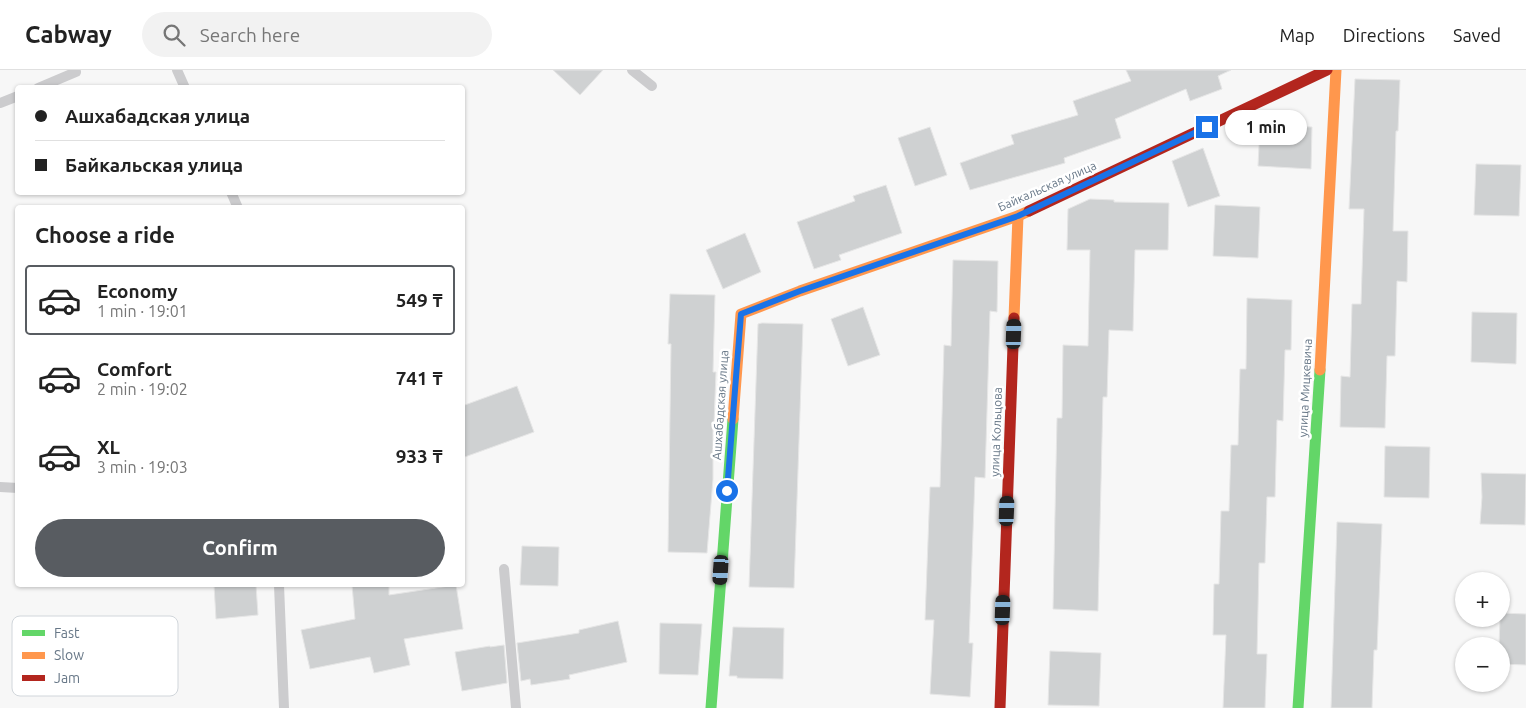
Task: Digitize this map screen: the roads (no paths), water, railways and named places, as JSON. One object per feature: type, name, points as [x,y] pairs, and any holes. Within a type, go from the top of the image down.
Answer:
[{"type":"street","name":"Байкальская улица","points":[[741,314],[800,291],[1018,216],[1327,70]]},
{"type":"street","name":"улица Мицкевича","points":[[1298,708],[1318,409],[1336,70]]},
{"type":"street","name":"улица Кольцова","points":[[1000,708],[1018,216]]},
{"type":"street","name":"Ашхабадская улица","points":[[711,708],[741,314]]},
{"type":"lane","points":[[178,70],[184,85]]},
{"type":"lane","points":[[632,70],[652,86]]},
{"type":"lane","points":[[45,85],[76,72]]},
{"type":"lane","points":[[0,102],[15,97]]},
{"type":"lane","points":[[0,487],[15,488]]},
{"type":"lane","points":[[504,570],[516,708]]},
{"type":"lane","points":[[279,587],[284,708]]}]
